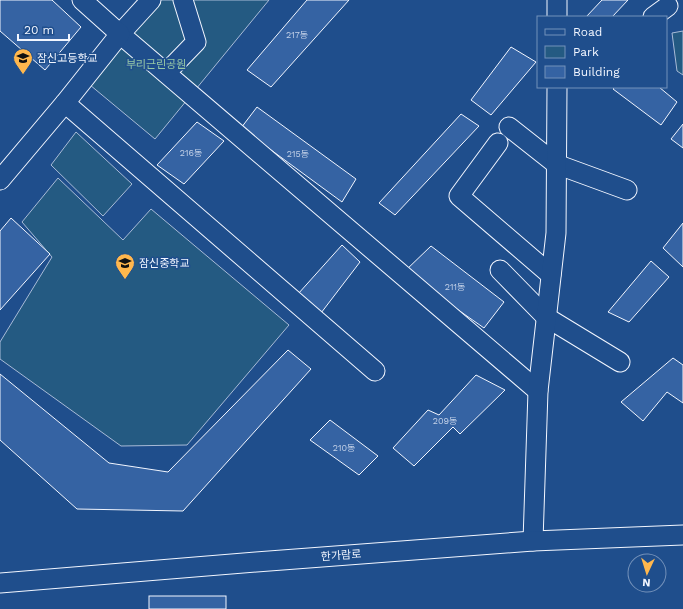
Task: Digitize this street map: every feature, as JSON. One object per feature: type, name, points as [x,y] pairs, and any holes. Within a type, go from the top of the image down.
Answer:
[{"type":"street","points":[[82,0],[538,391]]},
{"type":"street","points":[[0,180],[65,103],[120,34],[151,0]]},
{"type":"street","points":[[166,73],[196,42],[183,0]]},
{"type":"street","points":[[557,16],[558,0]]},
{"type":"street","points":[[533,541],[538,391],[556,233],[556,164],[559,89]]},
{"type":"street","points":[[65,103],[375,371]]},
{"type":"street","points":[[509,127],[556,164],[627,190]]},
{"type":"street","points":[[498,143],[459,196],[551,275]]},
{"type":"street","points":[[500,270],[546,317],[620,362]]},
{"type":"street","name":"한가람로","points":[[0,583],[533,541],[683,535]]},
{"type":"green space","name":"부리근린공원","points":[[151,0],[269,0],[155,139],[84,80]]},
{"type":"green space","points":[[683,31],[683,75],[677,71],[672,33]]},
{"type":"green space","points":[[76,132],[132,184],[103,216],[51,165]]},
{"type":"green space","points":[[58,178],[123,240],[151,209],[289,325],[187,445],[121,446],[0,359],[0,342],[52,257],[22,222]]},
{"type":"building","points":[[0,0],[52,0],[81,27],[45,70],[0,31]]},
{"type":"building","points":[[307,0],[349,0],[271,87],[247,70]]},
{"type":"building","points":[[602,0],[628,0],[613,16],[587,16]]},
{"type":"building","points":[[511,47],[536,62],[491,115],[471,100]]},
{"type":"building","points":[[660,88],[677,102],[661,125],[613,89]]},
{"type":"building","points":[[257,107],[356,179],[342,202],[241,128]]},
{"type":"building","points":[[461,114],[479,126],[395,215],[379,203]]},
{"type":"building","points":[[197,122],[224,141],[184,184],[157,165]]},
{"type":"building","points":[[683,124],[683,148],[671,139]]},
{"type":"building","points":[[11,218],[50,254],[0,310],[0,231]]},
{"type":"building","points":[[683,223],[683,267],[663,248]]},
{"type":"building","points":[[342,245],[360,262],[321,313],[298,294]]},
{"type":"building","points":[[431,246],[504,302],[484,328],[404,272]]},
{"type":"building","points":[[651,261],[669,277],[629,322],[608,312]]},
{"type":"building","points":[[288,350],[311,369],[183,511],[77,509],[0,440],[0,374],[109,463],[168,472]]},
{"type":"building","points":[[673,358],[683,365],[683,403],[667,392],[643,421],[621,402]]},
{"type":"building","points":[[476,375],[505,390],[460,434],[453,427],[414,466],[393,448],[428,410],[439,415]]},
{"type":"building","points":[[330,420],[378,456],[359,475],[310,440]]},
{"type":"building","points":[[149,596],[226,596],[226,609],[149,609]]},
{"type":"place","name":"잠신고등학교","points":[[23,75]]},
{"type":"place","name":"잠신중학교","points":[[125,280]]}]
